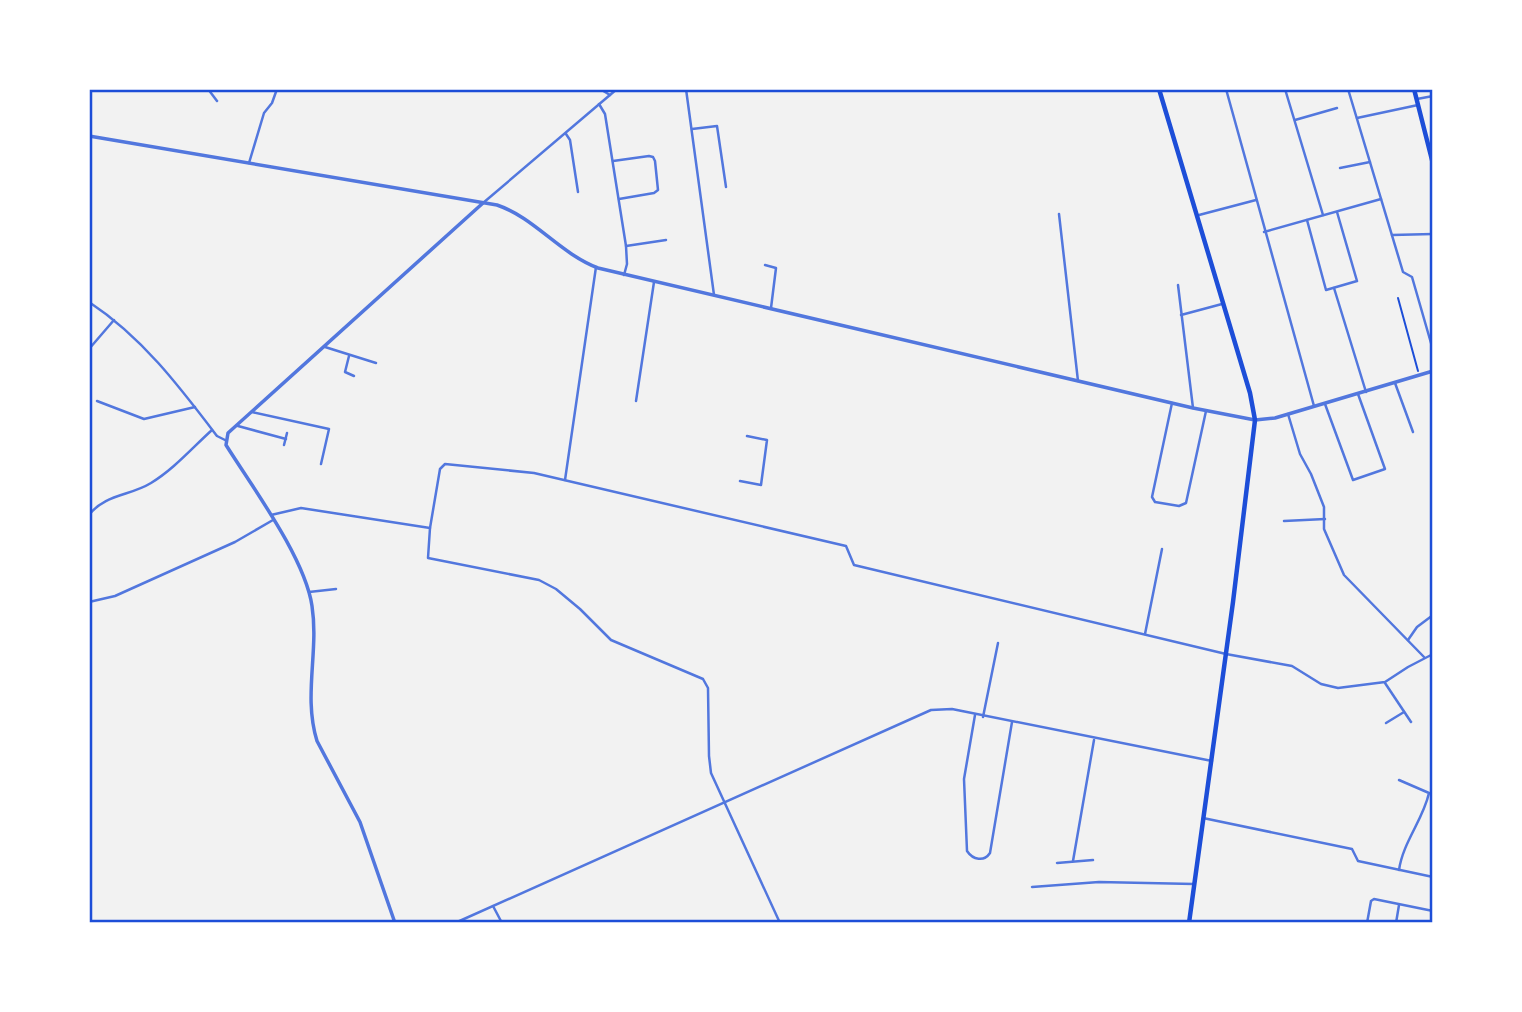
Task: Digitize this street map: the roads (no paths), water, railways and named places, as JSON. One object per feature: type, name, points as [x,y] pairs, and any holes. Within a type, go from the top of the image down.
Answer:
[{"type":"main road","points":[[1159,89],[1250,393],[1255,420],[1189,923]]},
{"type":"main road","points":[[1414,89],[1433,164]]},
{"type":"street","points":[[208,89],[217,101]]},
{"type":"street","points":[[249,163],[264,113],[272,103],[276,89]]},
{"type":"street","points":[[600,89],[610,96]]},
{"type":"street","points":[[395,923],[357,814],[317,741],[310,699],[314,625],[309,592],[298,562],[225,440],[228,433],[482,203],[617,89]]},
{"type":"street","points":[[686,89],[715,295]]},
{"type":"street","points":[[1226,89],[1314,407]]},
{"type":"street","points":[[1285,89],[1324,215]]},
{"type":"street","points":[[1348,89],[1403,272],[1412,277],[1433,350]]},
{"type":"street","points":[[1357,118],[1433,96]]},
{"type":"street","points":[[600,104],[605,114],[626,246],[627,264],[624,275]]},
{"type":"street","points":[[1295,120],[1337,108]]},
{"type":"street","points":[[692,129],[718,126],[726,187]]},
{"type":"street","points":[[566,134],[570,140],[578,192]]},
{"type":"street","points":[[89,136],[497,205],[519,215],[571,256],[624,275],[1206,411],[1255,420],[1325,404],[1433,371]]},
{"type":"street","points":[[613,161],[649,156],[655,161],[658,190],[618,199]]},
{"type":"street","points":[[1340,168],[1370,162]]},
{"type":"street","points":[[1264,232],[1381,199]]},
{"type":"street","points":[[1197,216],[1256,200]]},
{"type":"street","points":[[1307,220],[1326,290],[1334,288],[1357,281],[1337,212]]},
{"type":"street","points":[[1059,214],[1079,381]]},
{"type":"street","points":[[1392,234],[1433,234]]},
{"type":"street","points":[[626,246],[666,240]]},
{"type":"street","points":[[765,265],[776,268],[771,308]]},
{"type":"street","points":[[565,480],[596,267]]},
{"type":"street","points":[[636,401],[654,282]]},
{"type":"street","points":[[1178,285],[1193,408]]},
{"type":"street","points":[[1334,288],[1366,392]]},
{"type":"street","points":[[89,302],[148,350],[217,436],[225,440]]},
{"type":"street","points":[[1181,315],[1223,303]]},
{"type":"street","points":[[89,349],[114,320]]},
{"type":"street","points":[[1426,328],[1433,326]]},
{"type":"street","points":[[325,347],[376,363]]},
{"type":"street","points":[[349,356],[345,372],[354,376]]},
{"type":"street","points":[[1395,383],[1413,432]]},
{"type":"street","points":[[1325,404],[1353,480],[1385,469],[1358,394]]},
{"type":"street","points":[[97,401],[144,419],[195,407]]},
{"type":"street","points":[[1172,403],[1152,497],[1155,502],[1179,506],[1186,503],[1206,411]]},
{"type":"street","points":[[252,412],[329,429],[321,464]]},
{"type":"street","points":[[1288,414],[1300,454],[1324,507],[1324,529],[1344,575],[1425,658]]},
{"type":"street","points":[[237,426],[286,439]]},
{"type":"street","points":[[89,515],[102,501],[148,486],[170,471],[212,430]]},
{"type":"street","points":[[284,445],[287,433]]},
{"type":"street","points":[[740,481],[761,485],[767,440],[747,436]]},
{"type":"street","points":[[780,923],[711,773],[708,688],[703,679],[611,640],[564,595],[539,579],[428,558],[440,469],[445,464],[534,473],[734,521],[820,538],[846,546],[854,565],[1226,654],[1292,666],[1321,684],[1338,688],[1385,682],[1433,654]]},
{"type":"street","points":[[89,601],[115,596],[235,542],[271,518],[301,508],[430,528]]},
{"type":"street","points":[[1284,521],[1325,519]]},
{"type":"street","points":[[1145,634],[1162,549]]},
{"type":"street","points":[[309,592],[336,589]]},
{"type":"street","points":[[1408,640],[1417,627],[1433,615]]},
{"type":"street","points":[[983,717],[998,643]]},
{"type":"street","points":[[1385,682],[1410,722]]},
{"type":"street","points":[[455,923],[923,713],[944,708],[1212,761]]},
{"type":"street","points":[[1386,723],[1404,712]]},
{"type":"street","points":[[975,715],[964,779],[967,851],[972,857],[979,859],[990,853],[1012,722]]},
{"type":"street","points":[[1073,861],[1094,739]]},
{"type":"street","points":[[1399,780],[1429,793],[1427,804],[1403,851],[1399,870]]},
{"type":"street","points":[[1427,804],[1433,806]]},
{"type":"street","points":[[1203,818],[1352,849],[1358,861],[1433,877]]},
{"type":"street","points":[[1058,863],[1093,860]]},
{"type":"street","points":[[1032,887],[1099,882],[1194,884]]},
{"type":"street","points":[[1367,923],[1371,901],[1374,899],[1433,911]]},
{"type":"street","points":[[1396,923],[1399,904]]},
{"type":"street","points":[[493,906],[502,923]]}]
